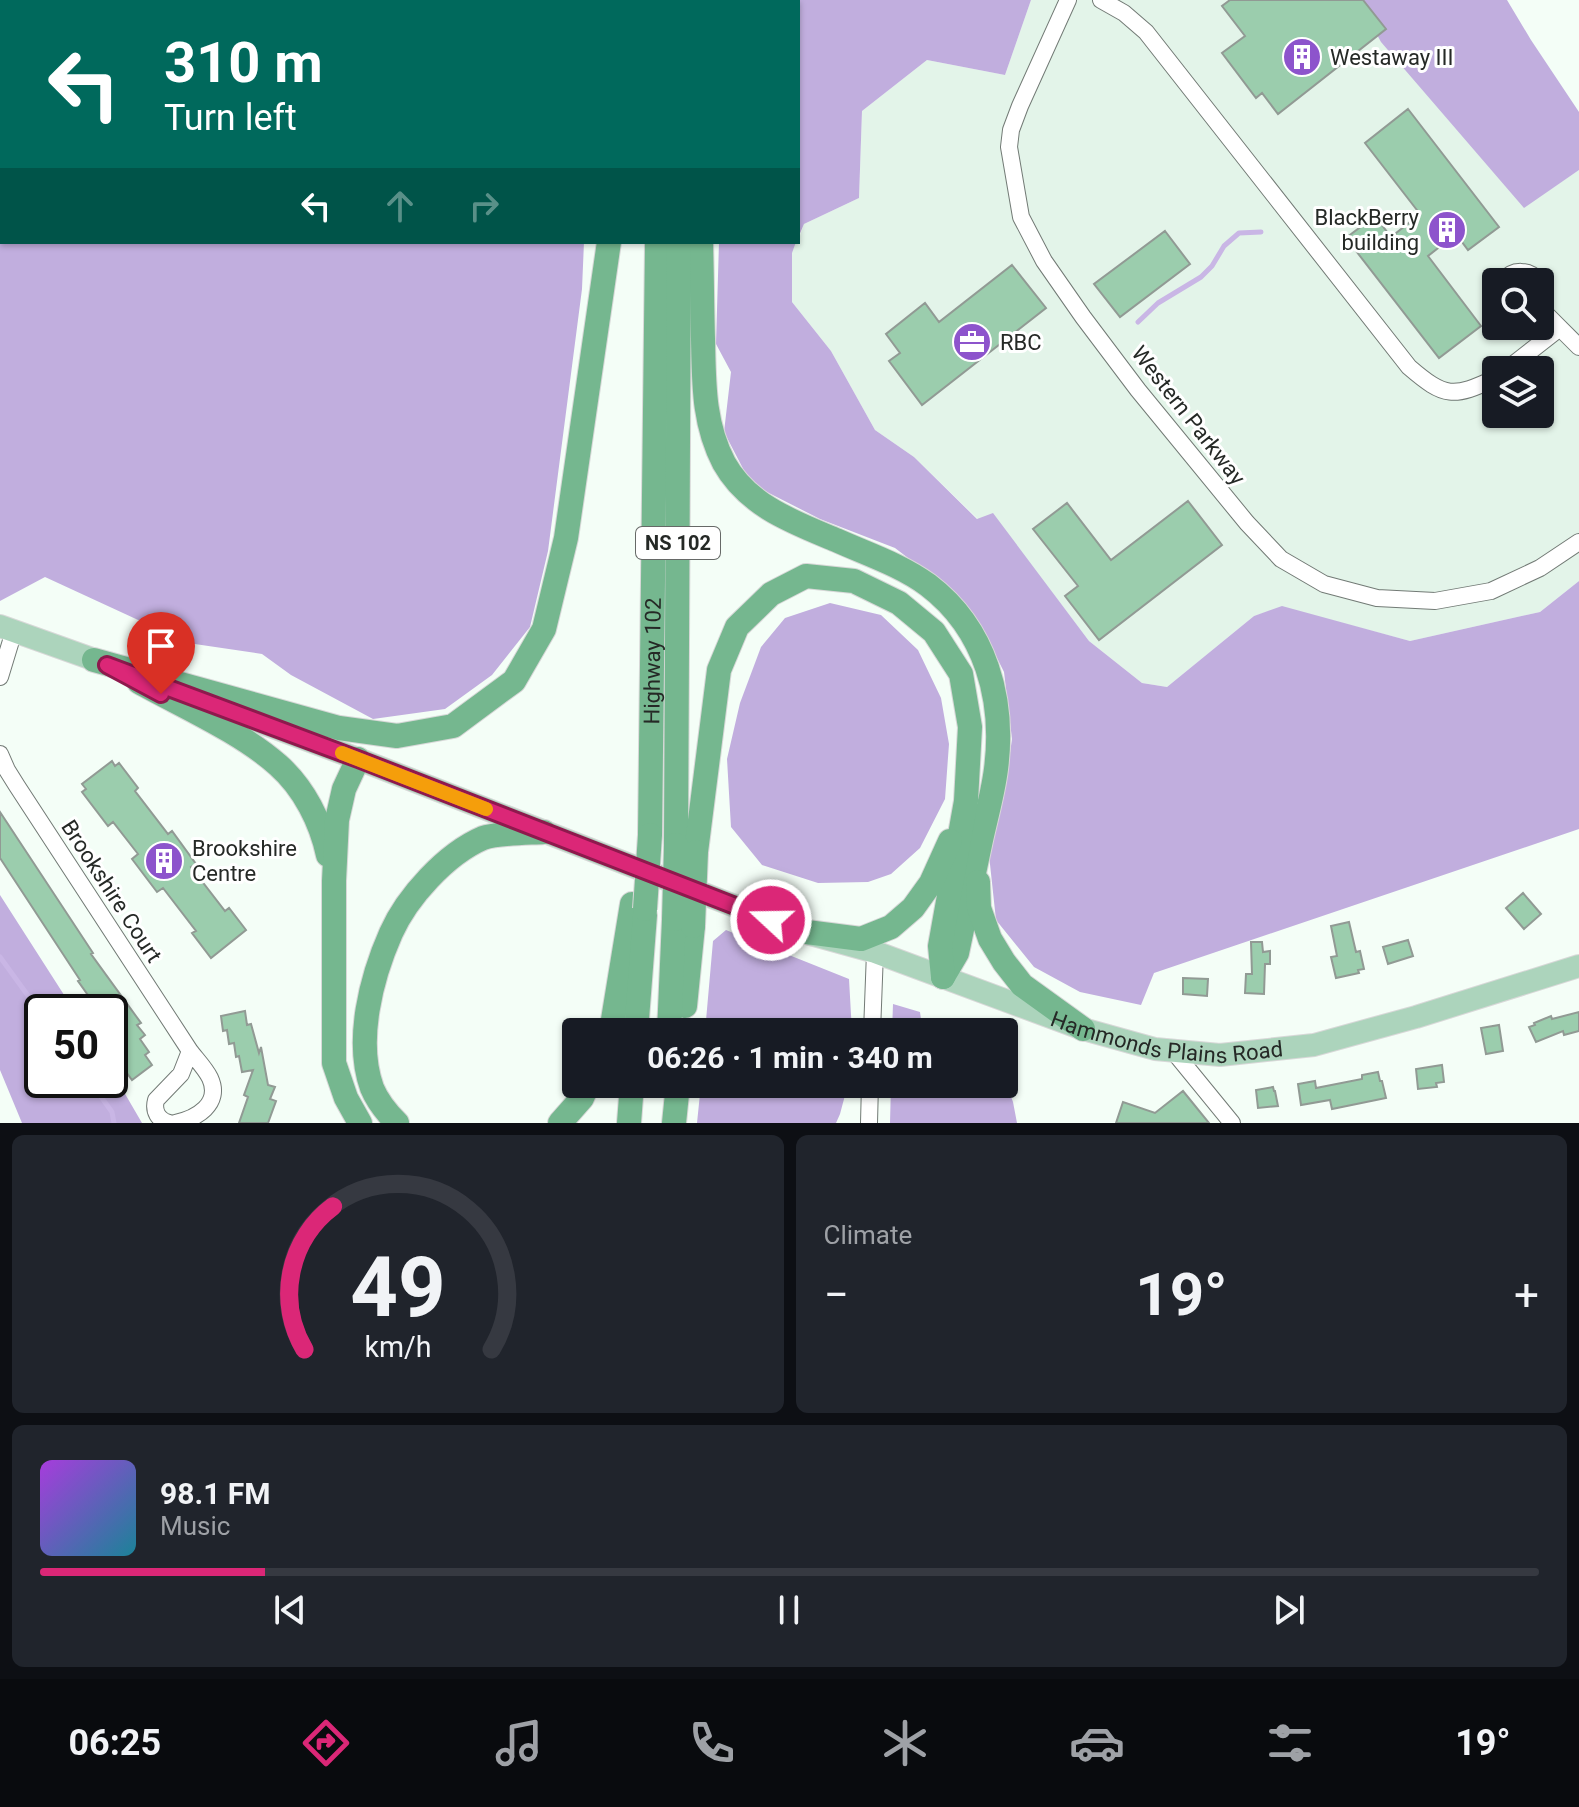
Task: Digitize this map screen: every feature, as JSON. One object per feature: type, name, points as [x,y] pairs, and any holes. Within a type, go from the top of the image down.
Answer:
[{"type":"highway","points":[[101,662],[339,728],[397,736],[453,726],[514,681],[544,629],[566,538],[609,244]]},
{"type":"highway","name":"Highway 102","points":[[636,1018],[639,906],[651,733],[657,244]]},
{"type":"highway","name":"Highway 102","points":[[671,1018],[684,922],[686,848],[679,244]]},
{"type":"highway","points":[[701,244],[705,401],[713,438],[732,475],[746,491],[773,512],[905,571],[928,585],[961,617],[984,656],[993,682],[998,719],[994,782],[957,953],[943,977]]},
{"type":"highway","points":[[686,848],[719,670],[737,627],[771,594],[806,576],[854,581],[899,603],[934,632],[961,674],[970,727],[966,801],[940,946],[943,977]]},
{"type":"highway","points":[[101,662],[242,739],[279,765],[306,799],[323,833],[334,881]]},
{"type":"highway","points":[[358,759],[344,789],[337,820],[334,1063],[346,1098],[360,1123]]},
{"type":"highway","points":[[799,931],[861,939],[891,927],[913,908],[931,883],[966,801]]},
{"type":"highway","points":[[397,1123],[373,1090],[366,1063],[364,1026],[391,932],[414,896],[448,859],[485,837],[544,832]]},
{"type":"highway","points":[[976,861],[979,908],[990,939],[1004,962],[1022,985],[1083,1029]]},
{"type":"highway","points":[[614,1018],[639,906]]},
{"type":"highway","points":[[683,1018],[684,922]]},
{"type":"highway","points":[[560,1123],[582,1098]]},
{"type":"highway","points":[[629,1123],[631,1098]]},
{"type":"highway","points":[[666,1123],[667,1098]]},
{"type":"highway","points":[[674,1123],[677,1098]]},
{"type":"main road","name":"Hammonds Plains Road","points":[[7,628],[358,759],[799,931],[875,952],[1083,1029],[1155,1049],[1220,1055],[1314,1045],[1579,966]]},
{"type":"street","name":"Western Parkway","points":[[1068,0],[1011,130],[1009,147],[1021,217],[1044,261],[1083,317],[1138,390],[1259,536],[1281,559],[1324,584],[1377,598],[1435,601],[1491,591],[1540,568],[1579,542]]},
{"type":"street","points":[[1101,0],[1124,13],[1146,32],[1409,367],[1432,386],[1449,393],[1482,384]]},
{"type":"street","points":[[1554,321],[1579,347]]},
{"type":"street","points":[[1524,356],[1560,328]]},
{"type":"street","points":[[0,677],[7,628]]},
{"type":"street","name":"Brookshire Court","points":[[0,754],[17,786],[210,1079],[211,1097],[203,1112],[191,1119],[164,1122],[157,1115],[156,1100],[181,1074],[190,1051]]},
{"type":"street","points":[[873,1018],[875,952]]},
{"type":"street","points":[[1174,1052],[1232,1123]]},
{"type":"street","points":[[869,1123],[870,1098]]},
{"type":"shaded area","points":[[800,0],[1031,0],[1005,75],[927,60],[862,111],[859,198],[804,224],[800,233]]},
{"type":"shaded area","points":[[1031,0],[1358,0],[1524,207],[1579,170],[1579,581],[1540,612],[1410,641],[1282,607],[1254,616],[1167,687],[1142,683],[1089,641],[1048,587],[914,457],[875,430],[831,351],[792,302],[792,252],[795,244],[800,244],[804,224],[859,198],[862,111],[927,60],[1005,75]]},
{"type":"shaded area","points":[[1358,0],[1507,0],[1579,112],[1579,170],[1524,208],[1381,42]]},
{"type":"shaded area","points":[[0,244],[584,244],[582,289],[548,551],[530,627],[492,675],[445,709],[373,719],[291,675],[262,654],[188,643],[45,577],[0,601]]},
{"type":"shaded area","points":[[719,244],[795,244],[792,253],[792,302],[831,351],[875,430],[914,457],[977,519],[993,513],[1089,641],[1142,683],[1167,687],[1254,616],[1282,606],[1410,641],[1540,612],[1579,581],[1579,829],[1154,973],[1141,1005],[1080,992],[1034,967],[996,920],[989,855],[1005,788],[1012,739],[1004,672],[983,630],[950,590],[895,548],[820,519],[751,484],[724,432],[731,372],[716,344]]},
{"type":"shaded area","points":[[830,603],[881,615],[918,650],[941,698],[949,744],[945,799],[920,848],[891,874],[868,882],[818,883],[762,865],[731,827],[727,759],[740,703],[761,647],[785,618]]},
{"type":"shaded area","points":[[0,895],[63,994],[24,994],[24,1098],[127,1098],[142,1123],[22,1123],[0,1070]]},
{"type":"shaded area","points":[[726,930],[849,979],[851,1018],[706,1018],[713,941]]},
{"type":"shaded area","points":[[893,1004],[920,1012],[921,1018],[892,1018]]},
{"type":"shaded area","points":[[700,1098],[844,1098],[836,1123],[697,1123]]},
{"type":"shaded area","points":[[891,1098],[1012,1098],[1017,1123],[890,1123]]},
{"type":"building","name":"Westaway III","points":[[1230,0],[1363,0],[1386,29],[1278,114],[1262,93],[1256,98],[1222,53],[1245,36],[1222,6]]},
{"type":"building","name":"BlackBerry building","points":[[1408,109],[1499,227],[1468,250],[1456,234],[1428,256],[1481,326],[1439,358],[1346,238],[1375,216],[1391,237],[1420,214],[1365,143]]},
{"type":"building","points":[[1165,231],[1190,264],[1120,317],[1094,284]]},
{"type":"building","points":[[1012,265],[1046,308],[922,405],[889,361],[900,353],[886,334],[925,303],[939,322]]},
{"type":"building","points":[[1188,501],[1222,545],[1099,640],[1065,596],[1078,586],[1033,529],[1067,503],[1111,560]]},
{"type":"building","name":"Brookshire Centre","points":[[112,761],[115,766],[119,763],[138,788],[135,791],[168,834],[172,831],[196,864],[191,867],[225,911],[229,908],[246,930],[211,958],[192,933],[196,931],[163,888],[157,892],[132,859],[138,854],[113,822],[108,826],[82,792],[86,789],[82,784]]},
{"type":"building","points":[[0,812],[120,994],[87,994],[0,858]]},
{"type":"building","points":[[1523,893],[1541,914],[1524,929],[1506,908]]},
{"type":"building","points":[[1349,922],[1356,952],[1360,951],[1364,969],[1336,978],[1331,957],[1337,956],[1331,926]]},
{"type":"building","points":[[1408,940],[1413,956],[1388,964],[1383,947]]},
{"type":"building","points":[[1251,942],[1262,942],[1263,952],[1270,951],[1270,964],[1265,964],[1264,994],[1245,993],[1246,974],[1252,974]]},
{"type":"building","points":[[1183,978],[1208,979],[1207,996],[1183,994]]},
{"type":"building","points":[[128,1005],[141,1023],[137,1025],[145,1035],[140,1039],[149,1052],[145,1055],[152,1065],[132,1080],[128,1074]]},
{"type":"building","points":[[245,1011],[247,1025],[251,1024],[259,1053],[261,1047],[268,1085],[275,1087],[270,1099],[276,1101],[268,1123],[239,1123],[253,1070],[242,1072],[234,1043],[229,1044],[227,1030],[223,1031],[221,1016]]},
{"type":"building","points":[[1579,1012],[1579,1031],[1564,1035],[1563,1031],[1536,1042],[1529,1027],[1534,1023],[1551,1016],[1552,1019]]},
{"type":"building","points":[[1499,1025],[1503,1051],[1486,1054],[1481,1028]]},
{"type":"building","points":[[1442,1065],[1444,1082],[1436,1083],[1437,1087],[1418,1089],[1416,1069]]},
{"type":"building","points":[[1378,1072],[1386,1098],[1332,1109],[1330,1100],[1301,1105],[1298,1084],[1315,1081],[1316,1088],[1362,1079],[1362,1075]]},
{"type":"building","points":[[1273,1087],[1278,1106],[1258,1108],[1256,1090]]},
{"type":"building","points":[[1183,1091],[1209,1123],[1116,1123],[1123,1102],[1155,1113]]},
{"type":"waterway","points":[[1138,322],[1158,303],[1201,277],[1224,246],[1239,233],[1261,232]]},
{"type":"waterway","points":[[0,957],[27,994]]},
{"type":"waterway","points":[[102,1098],[112,1112],[114,1123]]},
{"type":"slow traffic","points":[[342,753],[486,809]]},
{"type":"place","name":"Westaway III","points":[[1302,57]]},
{"type":"place","name":"BlackBerry building","points":[[1447,230]]},
{"type":"place","name":"RBC","points":[[972,342]]},
{"type":"place","name":"Brookshire Centre","points":[[164,861]]},
{"type":"route","points":[[161,694],[107,665],[771,920]]}]
